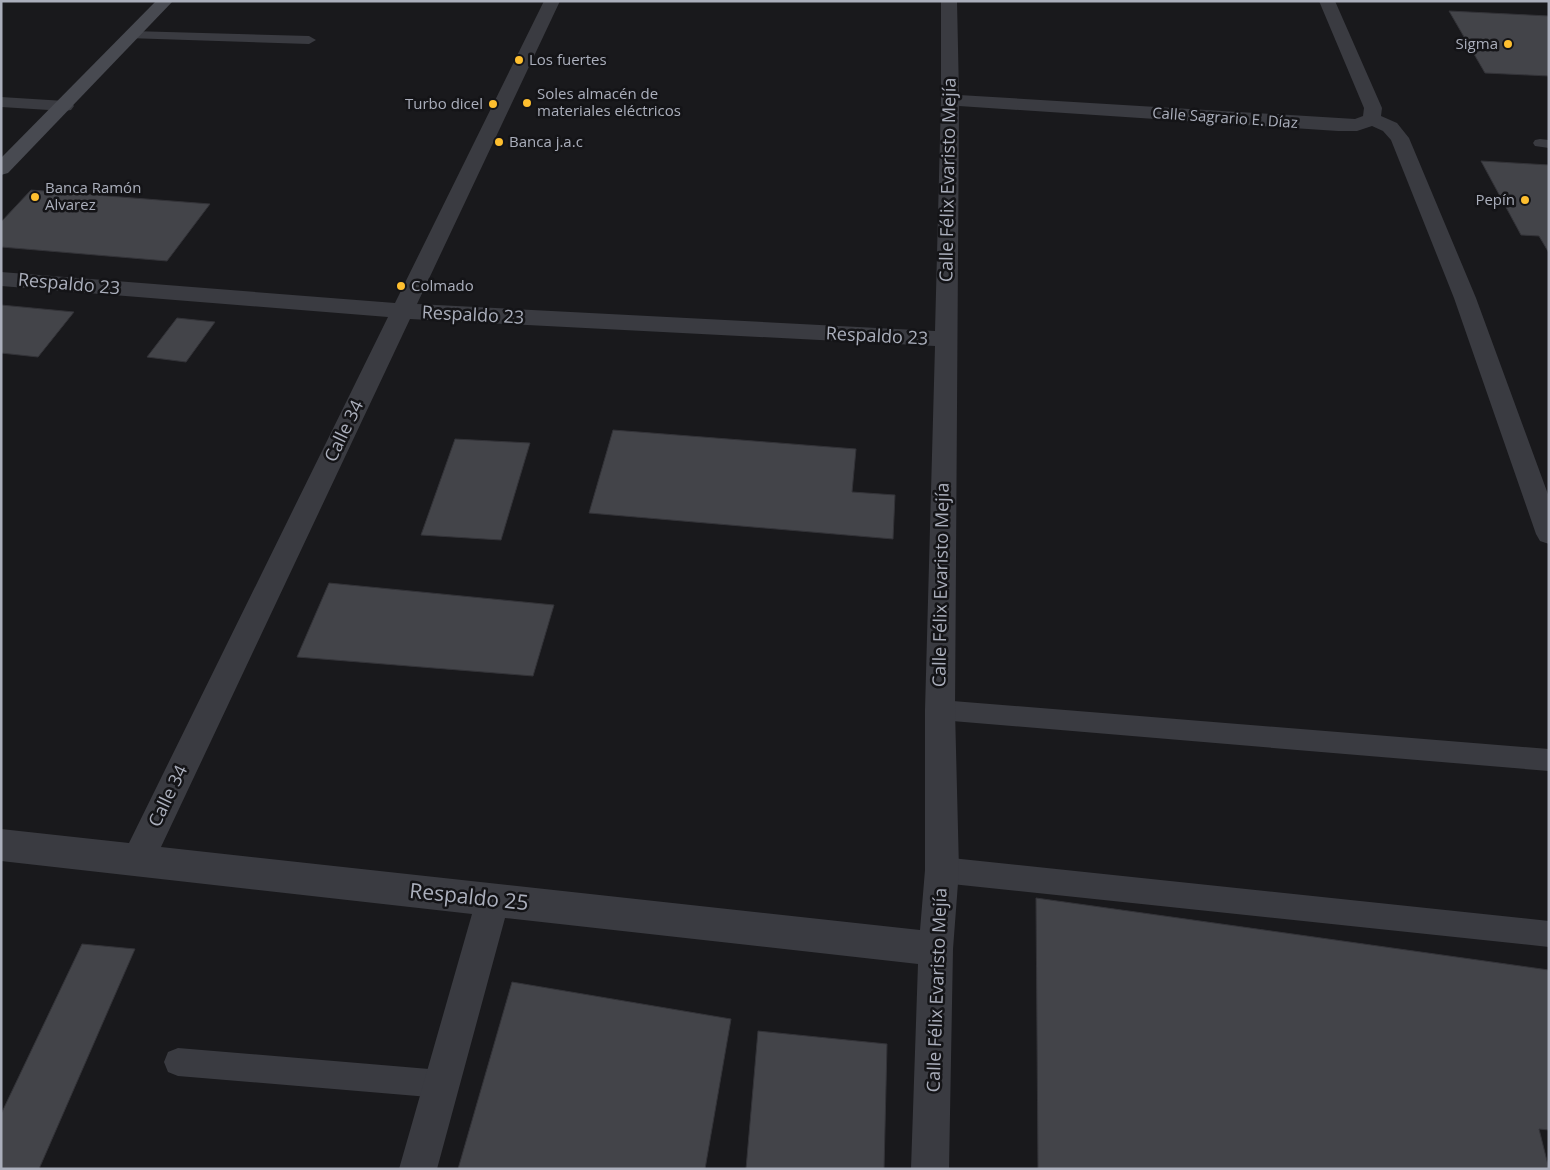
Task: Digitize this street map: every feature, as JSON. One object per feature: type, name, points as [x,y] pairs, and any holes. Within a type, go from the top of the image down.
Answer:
[{"type":"main road","points":[[1,169],[65,106],[165,1]]},
{"type":"street","name":"Calle 34","points":[[137,860],[552,1]]},
{"type":"street","name":"Calle Félix Evaristo Mejía","points":[[930,1169],[936,949],[942,870],[940,710],[950,100],[949,1]]},
{"type":"street","points":[[1327,1],[1373,108],[1372,119],[1390,126],[1400,138],[1466,298],[1549,534]]},
{"type":"street","name":"Calle Sagrario E. Díaz","points":[[950,100],[1338,125],[1357,125],[1372,119]]},
{"type":"street","points":[[1,102],[65,106]]},
{"type":"street","name":"Respaldo 23","points":[[1,279],[402,311],[945,339]]},
{"type":"street","name":"Respaldo 25","points":[[1,846],[936,949]]},
{"type":"street","points":[[418,1169],[493,900]]},
{"type":"lane","points":[[132,35],[309,40]]},
{"type":"lane","points":[[940,710],[1549,760]]},
{"type":"lane","points":[[942,870],[1549,934]]},
{"type":"lane","points":[[178,1062],[441,1084]]},
{"type":"building","name":"Sigma","points":[[1449,11],[1549,16],[1549,76],[1485,73]]},
{"type":"building","name":"Pepín","points":[[1481,161],[1549,165],[1549,253],[1539,236],[1521,235]]},
{"type":"building","points":[[31,190],[210,204],[167,261],[1,247],[1,222]]},
{"type":"building","points":[[1,305],[74,312],[38,357],[1,353]]},
{"type":"building","points":[[177,318],[215,322],[186,362],[147,357]]},
{"type":"building","points":[[613,430],[856,449],[852,492],[895,495],[893,539],[589,513]]},
{"type":"building","points":[[455,439],[530,443],[501,540],[421,535]]},
{"type":"building","points":[[329,583],[554,605],[533,676],[297,657]]},
{"type":"building","points":[[1036,898],[1549,970],[1549,1130],[1539,1129],[1549,1169],[1038,1169]]},
{"type":"building","points":[[82,944],[135,949],[39,1169],[1,1169],[1,1114]]},
{"type":"building","points":[[512,982],[731,1019],[705,1169],[458,1169]]},
{"type":"building","points":[[758,1031],[887,1044],[884,1169],[746,1169]]},
{"type":"place","name":"Sigma","points":[[1508,44]]},
{"type":"place","name":"Los fuertes","points":[[519,60]]},
{"type":"place","name":"Soles almacén de materiales eléctricos","points":[[527,103]]},
{"type":"place","name":"Turbo dicel","points":[[493,104]]},
{"type":"place","name":"Banca j.a.c","points":[[499,142]]},
{"type":"place","name":"Banca Ramón Alvarez","points":[[35,197]]},
{"type":"place","name":"Pepín","points":[[1525,200]]},
{"type":"place","name":"Colmado","points":[[401,286]]}]
